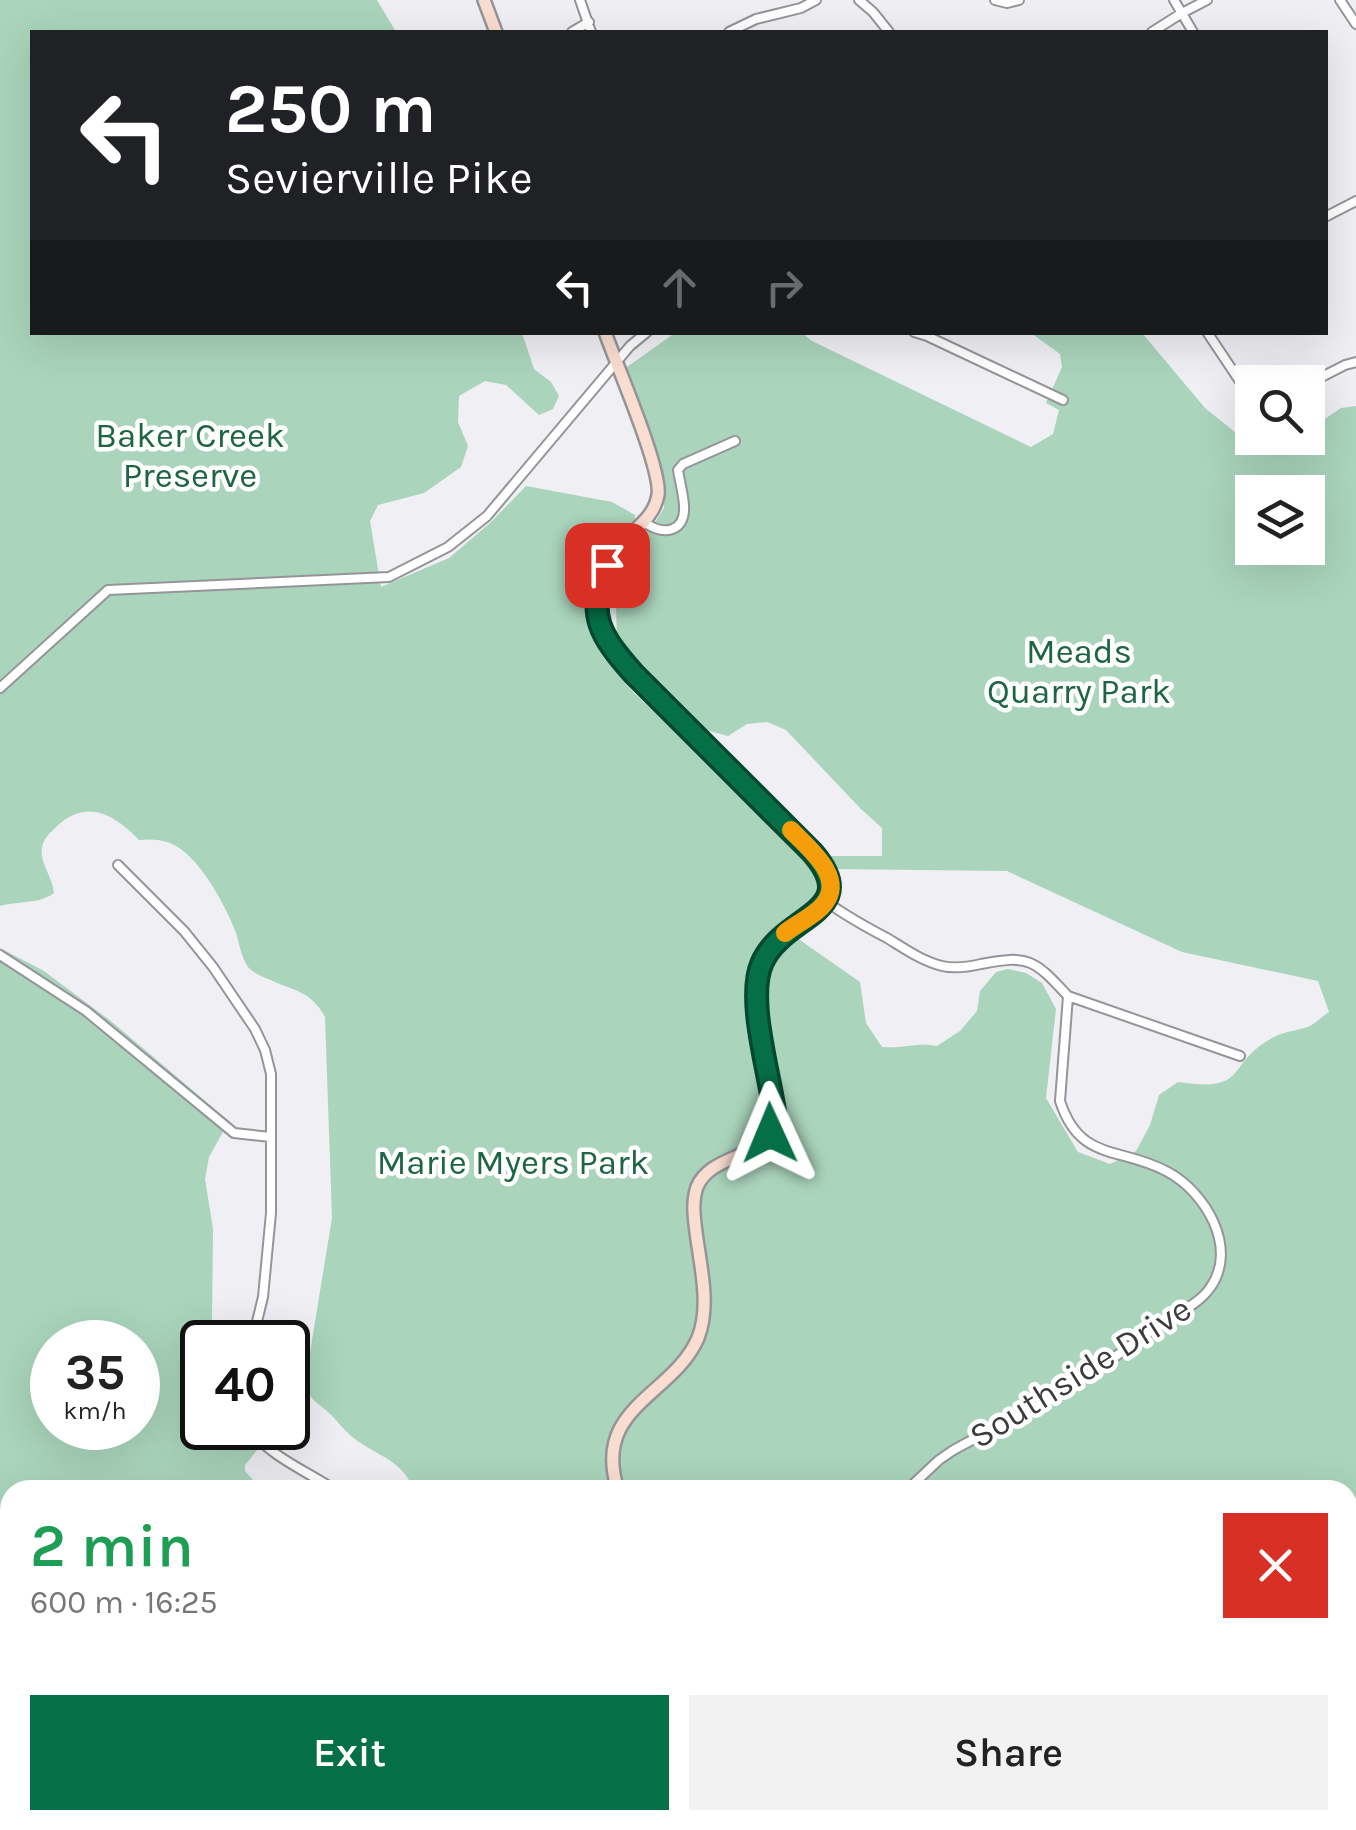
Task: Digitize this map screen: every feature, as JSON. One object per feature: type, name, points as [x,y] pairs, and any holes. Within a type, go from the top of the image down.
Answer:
[{"type":"street","points":[[484,0],[495,30]]},
{"type":"street","points":[[580,0],[591,30]]},
{"type":"street","points":[[733,30],[756,18],[802,8],[816,0]]},
{"type":"street","points":[[859,0],[887,30]]},
{"type":"street","points":[[995,0],[1019,0]]},
{"type":"street","points":[[1174,0],[1192,30]]},
{"type":"street","points":[[1155,30],[1207,0]]},
{"type":"street","points":[[1340,0],[1356,24]]},
{"type":"street","points":[[756,18],[759,30]]},
{"type":"street","points":[[575,30],[589,22]]},
{"type":"street","points":[[1328,215],[1356,201]]},
{"type":"street","points":[[606,335],[657,480],[658,496],[644,522],[619,546],[602,575],[596,615],[604,635],[634,674],[822,863],[830,880],[827,902],[776,941],[759,970],[757,1000],[774,1108],[773,1128],[762,1143],[715,1166],[698,1186],[694,1208],[704,1298],[701,1329],[684,1360],[634,1408],[620,1429],[614,1460],[617,1480]]},
{"type":"street","points":[[0,688],[108,590],[389,578],[438,553],[487,516],[616,362],[643,335]]},
{"type":"street","points":[[924,335],[1063,400]]},
{"type":"street","points":[[1208,335],[1235,373]]},
{"type":"street","points":[[1325,375],[1356,362]]},
{"type":"street","points":[[644,522],[666,532],[675,528],[682,519],[684,506],[678,470],[682,464],[735,441]]},
{"type":"street","points":[[118,865],[184,931],[213,967],[264,1050],[271,1074],[271,1213],[257,1320]]},
{"type":"street","points":[[827,902],[928,962],[954,968],[1024,960],[1038,965],[1068,996],[1240,1056]]},
{"type":"street","points":[[0,956],[86,1011],[234,1133],[271,1137]]},
{"type":"street","name":"Southside Drive","points":[[918,1480],[952,1451],[1080,1381],[1192,1305],[1217,1274],[1220,1247],[1204,1202],[1171,1173],[1086,1143],[1065,1117],[1060,1083],[1068,996]]},
{"type":"street","points":[[272,1450],[319,1480]]},
{"type":"green space","points":[[0,0],[377,0],[395,30],[30,30],[30,335],[523,335],[534,369],[551,382],[559,396],[553,409],[539,415],[506,385],[485,381],[459,396],[458,422],[468,446],[461,467],[424,493],[378,505],[370,521],[381,587],[449,558],[526,486],[612,502],[635,515],[635,521],[615,537],[593,566],[583,600],[602,656],[634,693],[824,875],[825,894],[765,944],[750,971],[766,981],[777,956],[797,938],[860,982],[866,1023],[882,1047],[937,1046],[960,1031],[977,1011],[980,991],[996,972],[1008,969],[1026,973],[1042,983],[1056,1009],[1046,1098],[1078,1152],[1110,1164],[1136,1151],[1150,1125],[1159,1095],[1178,1082],[1216,1084],[1227,1080],[1272,1038],[1310,1026],[1329,1012],[1318,981],[1182,952],[1007,871],[833,869],[825,856],[882,856],[882,828],[786,730],[767,722],[747,724],[728,736],[702,729],[654,690],[617,639],[615,573],[664,508],[663,480],[624,369],[672,335],[804,335],[1031,447],[1053,434],[1059,410],[1046,403],[1062,367],[1060,354],[1034,335],[1144,335],[1205,408],[1235,432],[1235,455],[1325,455],[1325,419],[1341,408],[1356,406],[1356,1480],[409,1480],[402,1470],[350,1435],[310,1395],[310,1352],[332,1218],[325,1017],[301,992],[248,967],[224,907],[190,857],[166,842],[139,840],[110,817],[78,813],[67,818],[44,841],[42,858],[54,893],[0,906]]},
{"type":"green space","points":[[0,948],[44,971],[112,1022],[229,1121],[209,1157],[205,1179],[213,1229],[212,1320],[180,1320],[180,1450],[257,1450],[245,1465],[253,1480],[0,1480]]},
{"type":"slow traffic","points":[[785,933],[827,902],[831,886],[826,869],[791,830]]},
{"type":"route","points":[[607,565],[598,591],[596,615],[614,652],[812,852],[829,875],[827,902],[776,941],[759,970],[757,1000],[775,1115],[770,1133]]},
{"type":"park label","name":"Baker Creek Preserve","points":[[190,455]]},
{"type":"park label","name":"Meads Quarry Park","points":[[1079,671]]},
{"type":"park label","name":"Marie Myers Park","points":[[513,1162]]}]
